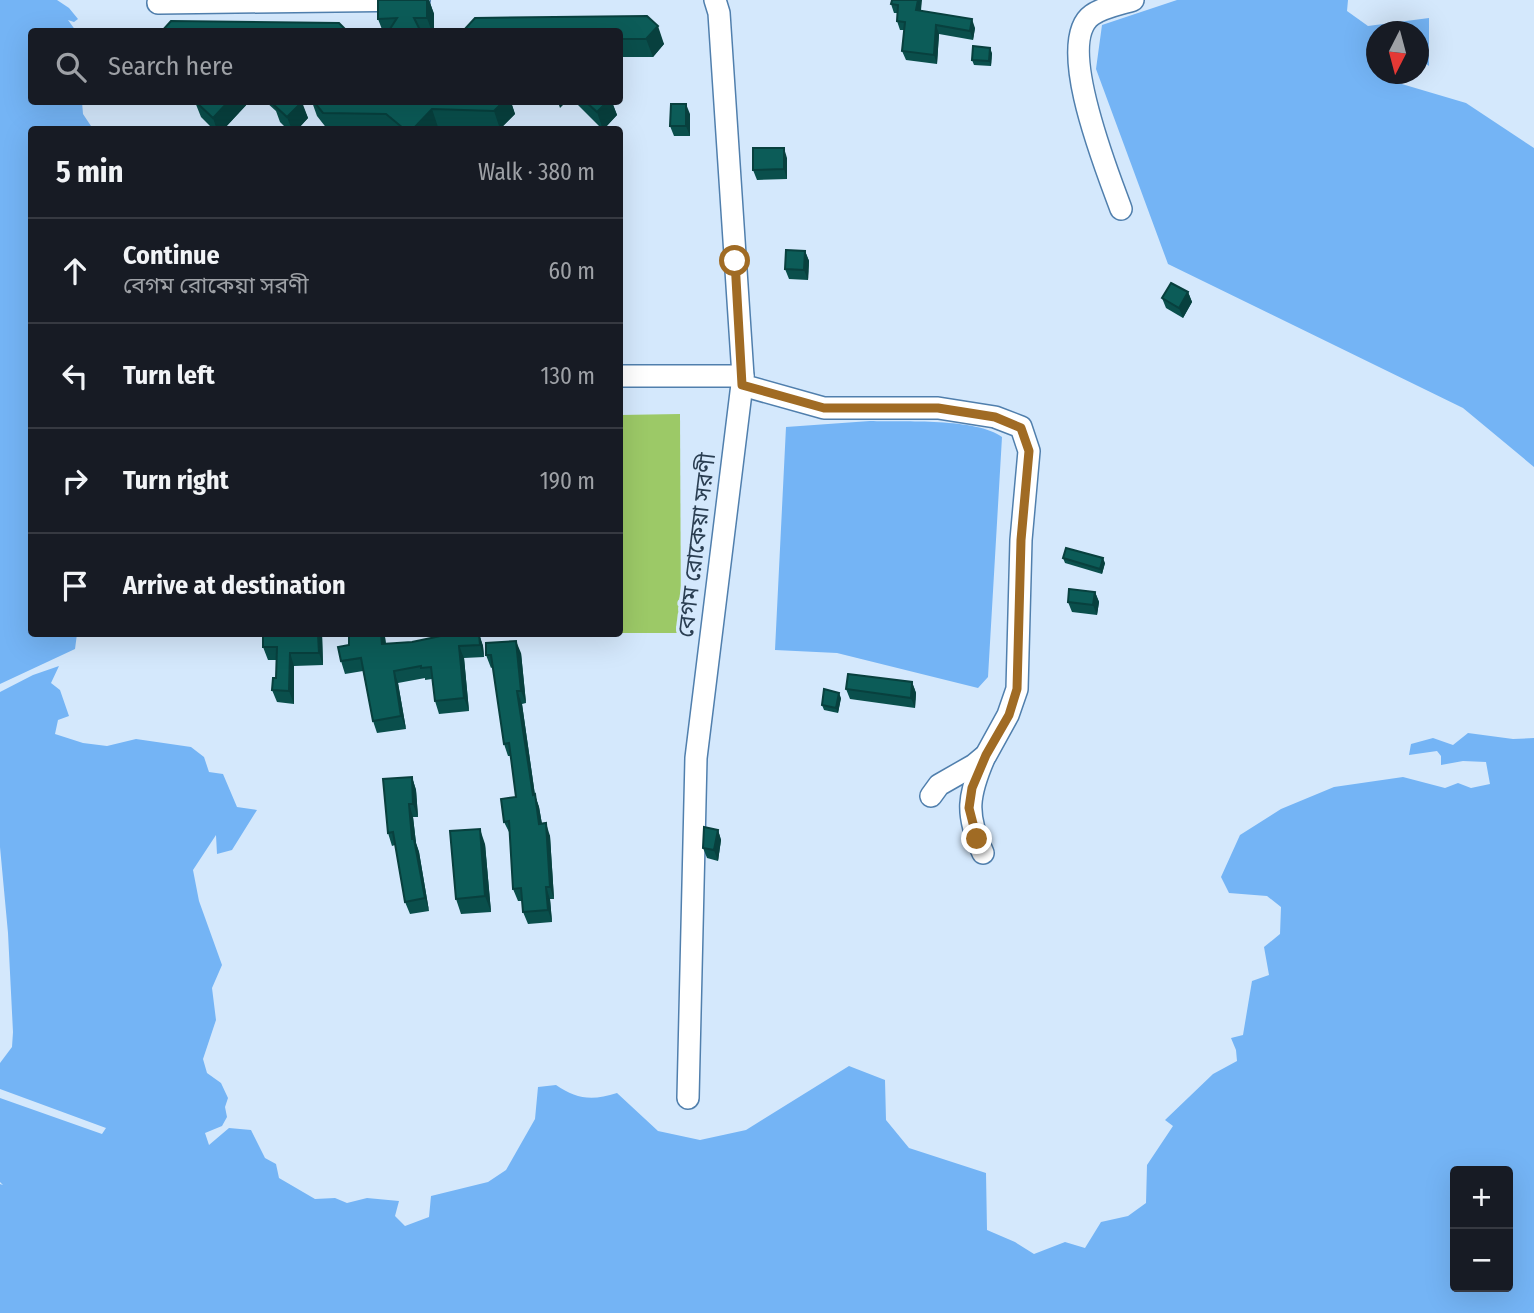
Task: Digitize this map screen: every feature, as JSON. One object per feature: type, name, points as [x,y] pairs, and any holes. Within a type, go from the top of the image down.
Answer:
[{"type":"street","points":[[158,2],[419,0]]},
{"type":"street","name":"বেগম রোকেয়া সরণী","points":[[688,1098],[696,758],[743,380],[719,13],[715,0]]},
{"type":"street","points":[[1121,209],[1097,144],[1081,82],[1078,41],[1084,25],[1092,15],[1133,0]]},
{"type":"street","points":[[623,376],[743,380],[824,408],[938,408],[995,417],[1021,428],[1029,451],[1021,540],[1017,689],[1009,715],[986,755],[972,788],[969,808],[971,821],[983,853]]},
{"type":"street","points":[[931,796],[939,785],[986,755]]},
{"type":"green space","points":[[680,414],[681,633],[623,633],[623,415]]},
{"type":"water","points":[[0,0],[57,0],[69,8],[78,19],[74,22],[68,20],[74,28],[28,28],[28,105],[82,105],[83,114],[91,126],[28,126],[28,637],[77,637],[75,649],[0,684]]},
{"type":"water","points":[[1177,0],[1348,0],[1347,11],[1366,25],[1366,84],[1402,84],[1466,103],[1534,148],[1534,467],[1463,408],[1168,264],[1096,69],[1102,25]]},
{"type":"water","points":[[1429,18],[1429,21],[1406,21]]},
{"type":"water","points":[[870,421],[958,424],[991,431],[1002,437],[988,677],[978,688],[837,653],[775,650],[786,427]]},
{"type":"water","points":[[59,666],[51,683],[60,690],[69,716],[58,720],[55,734],[83,743],[107,746],[136,739],[191,747],[204,757],[209,772],[223,774],[237,807],[257,810],[232,850],[217,854],[216,835],[193,870],[199,901],[222,965],[212,988],[216,1020],[203,1059],[207,1073],[221,1083],[228,1098],[225,1107],[227,1117],[222,1126],[205,1133],[209,1145],[229,1128],[251,1130],[265,1158],[276,1164],[279,1178],[315,1199],[335,1198],[347,1203],[367,1198],[399,1201],[395,1216],[405,1226],[429,1217],[431,1196],[488,1182],[506,1170],[535,1119],[538,1087],[556,1085],[585,1097],[617,1093],[658,1131],[700,1140],[746,1130],[849,1066],[885,1080],[886,1120],[909,1148],[986,1173],[987,1230],[1034,1254],[1065,1242],[1085,1248],[1101,1222],[1128,1216],[1146,1203],[1147,1165],[1173,1126],[1165,1120],[1213,1074],[1237,1061],[1231,1038],[1243,1035],[1252,981],[1269,975],[1264,947],[1280,934],[1281,907],[1267,896],[1229,893],[1221,877],[1240,835],[1281,809],[1334,787],[1403,777],[1445,788],[1458,783],[1471,788],[1490,784],[1486,762],[1463,761],[1441,765],[1441,756],[1437,751],[1409,755],[1411,744],[1433,738],[1453,745],[1468,733],[1513,739],[1534,738],[1534,1313],[0,1313],[0,1184],[3,1185],[0,1182],[0,1098],[102,1134],[106,1128],[0,1089],[0,1063],[12,1047],[13,1032],[0,847],[0,692],[33,675]]},
{"type":"building","points":[[378,0],[427,0],[427,18],[414,18],[419,28],[391,28],[397,18],[378,19]]},
{"type":"building","points":[[892,0],[918,0],[916,10],[972,19],[970,31],[936,25],[934,55],[902,51],[905,22],[897,21],[898,5],[891,4]]},
{"type":"building","points":[[647,16],[658,26],[646,39],[623,39],[623,28],[466,28],[475,18]]},
{"type":"building","points":[[171,21],[339,23],[344,28],[165,28]]},
{"type":"building","points":[[973,46],[990,48],[989,61],[972,60]]},
{"type":"building","points":[[671,104],[686,104],[686,126],[670,126]]},
{"type":"building","points":[[199,105],[225,105],[213,118]]},
{"type":"building","points":[[274,105],[299,105],[287,117]]},
{"type":"building","points":[[316,105],[500,105],[494,111],[432,109],[416,126],[401,126],[386,114],[323,113]]},
{"type":"building","points":[[589,105],[604,105],[597,112]]},
{"type":"building","points":[[753,148],[784,148],[784,169],[753,170]]},
{"type":"building","points":[[786,250],[805,251],[804,270],[785,269]]},
{"type":"building","points":[[1171,283],[1188,292],[1179,308],[1162,298]]},
{"type":"building","points":[[1066,548],[1103,558],[1100,569],[1063,558]]},
{"type":"building","points":[[1069,589],[1095,592],[1093,605],[1068,602]]},
{"type":"building","points":[[263,637],[318,637],[319,653],[290,653],[289,691],[272,690],[273,678],[276,678],[277,647],[263,647]]},
{"type":"building","points":[[349,637],[381,637],[382,644],[436,637],[479,637],[480,645],[459,646],[464,698],[435,701],[431,667],[394,671],[401,716],[373,721],[361,658],[341,661],[338,647],[349,645]]},
{"type":"building","points":[[516,641],[521,691],[517,691],[539,824],[546,823],[550,887],[546,887],[548,910],[523,912],[521,888],[513,889],[509,821],[504,822],[501,799],[516,797],[509,743],[504,744],[491,655],[486,655],[486,643]]},
{"type":"building","points":[[848,674],[912,682],[911,698],[846,689]]},
{"type":"building","points":[[824,689],[839,693],[836,708],[822,705]]},
{"type":"building","points":[[412,777],[413,804],[409,804],[412,839],[425,898],[405,902],[393,832],[388,833],[383,779]]},
{"type":"building","points":[[704,827],[718,830],[714,850],[703,848]]},
{"type":"building","points":[[480,829],[485,896],[456,899],[450,831]]},
{"type":"route","points":[[735,261],[742,385],[824,408],[938,408],[995,417],[1021,428],[1029,451],[1021,540],[1017,689],[1009,715],[986,755],[972,788],[969,808],[977,839]]}]
